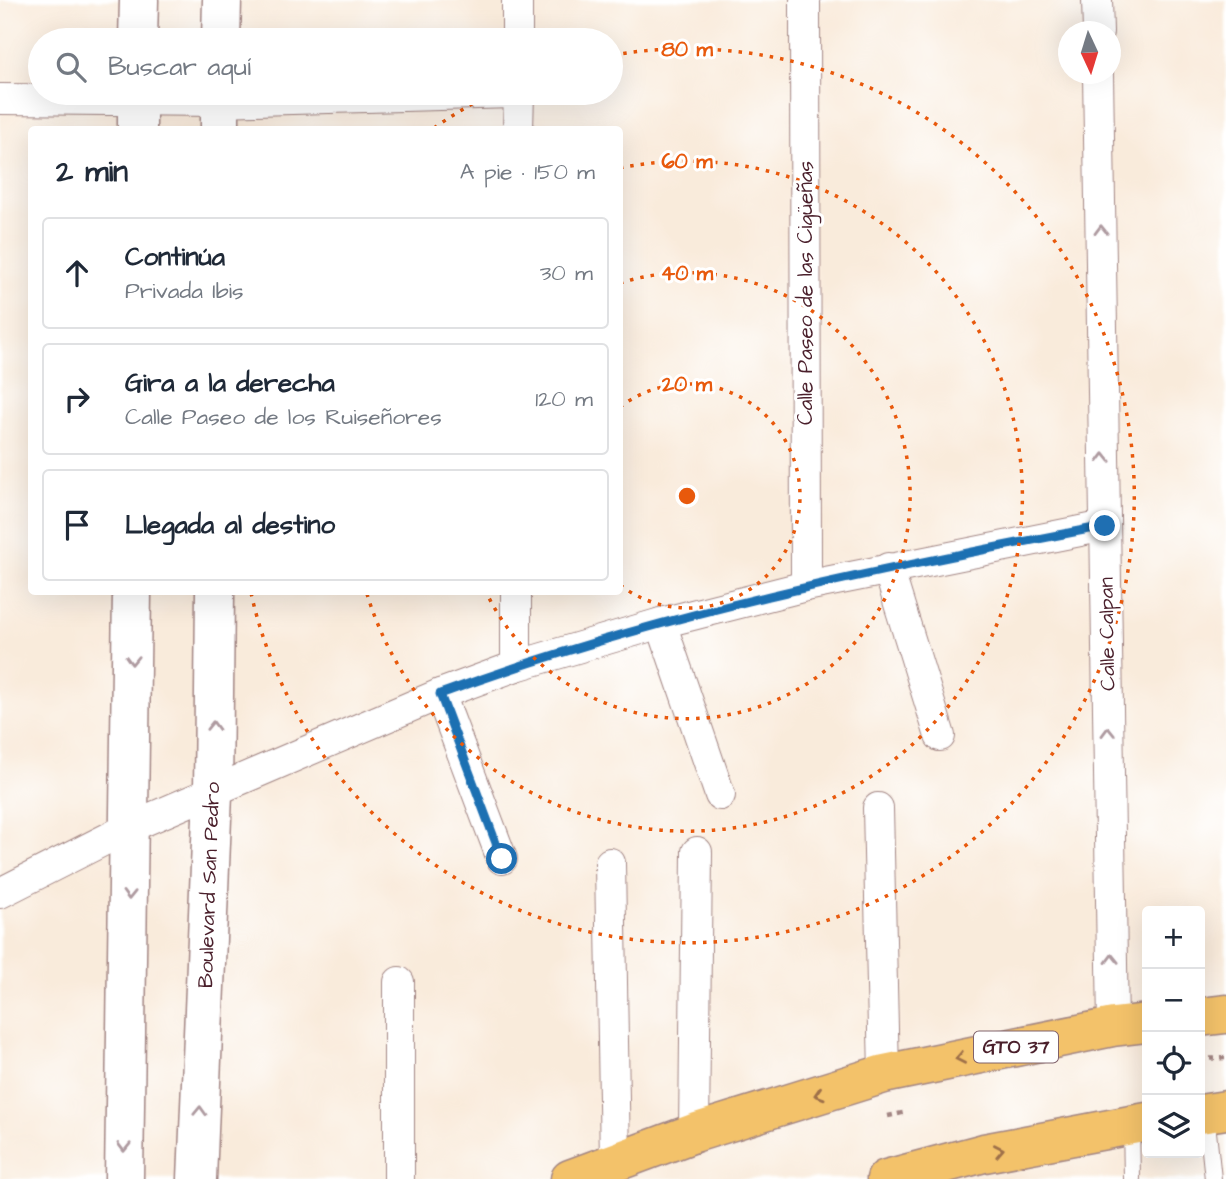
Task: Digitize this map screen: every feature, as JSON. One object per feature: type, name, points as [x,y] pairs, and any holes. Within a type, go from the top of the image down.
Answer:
[{"type":"main road","points":[[1205,1016],[1226,1014]]},
{"type":"main road","name":"GTO 37","points":[[570,1179],[694,1133],[884,1074],[1130,1025]]},
{"type":"main road","points":[[886,1179],[984,1153],[1139,1123]]},
{"type":"street","points":[[138,28],[139,0]]},
{"type":"street","points":[[221,28],[222,0]]},
{"type":"street","points":[[517,0],[517,28]]},
{"type":"street","name":"Calle Paseo de las Cigüeñas","points":[[805,0],[806,586]]},
{"type":"street","points":[[1097,0],[1098,21]]},
{"type":"street","name":"Calle Calpan","points":[[1098,84],[1105,526],[1130,1025]]},
{"type":"street","points":[[0,99],[28,101]]},
{"type":"street","points":[[91,105],[220,108],[279,105]]},
{"type":"street","points":[[517,105],[518,126]]},
{"type":"street","points":[[0,893],[130,827],[213,794],[440,694],[516,666],[661,623],[806,586],[1105,526]]},
{"type":"street","points":[[888,568],[940,736]]},
{"type":"street","points":[[124,1179],[132,595]]},
{"type":"street","name":"Boulevard San Pedro","points":[[197,1179],[213,794],[215,595]]},
{"type":"street","points":[[516,595],[516,666]]},
{"type":"street","points":[[661,623],[719,795]]},
{"type":"street","points":[[440,694],[502,859]]},
{"type":"street","points":[[878,808],[884,1074]]},
{"type":"street","points":[[694,1133],[697,852]]},
{"type":"street","points":[[610,863],[615,1161]]},
{"type":"street","points":[[399,982],[399,1179]]},
{"type":"lane","points":[[1211,1112],[1213,1179]]},
{"type":"lane","points":[[1132,1179],[1139,1123]]},
{"type":"path","points":[[1205,1059],[1226,1058]]},
{"type":"path","points":[[879,1118],[919,1109]]},
{"type":"route","points":[[502,859],[440,694],[516,666],[661,623],[806,586],[1105,526]]}]
